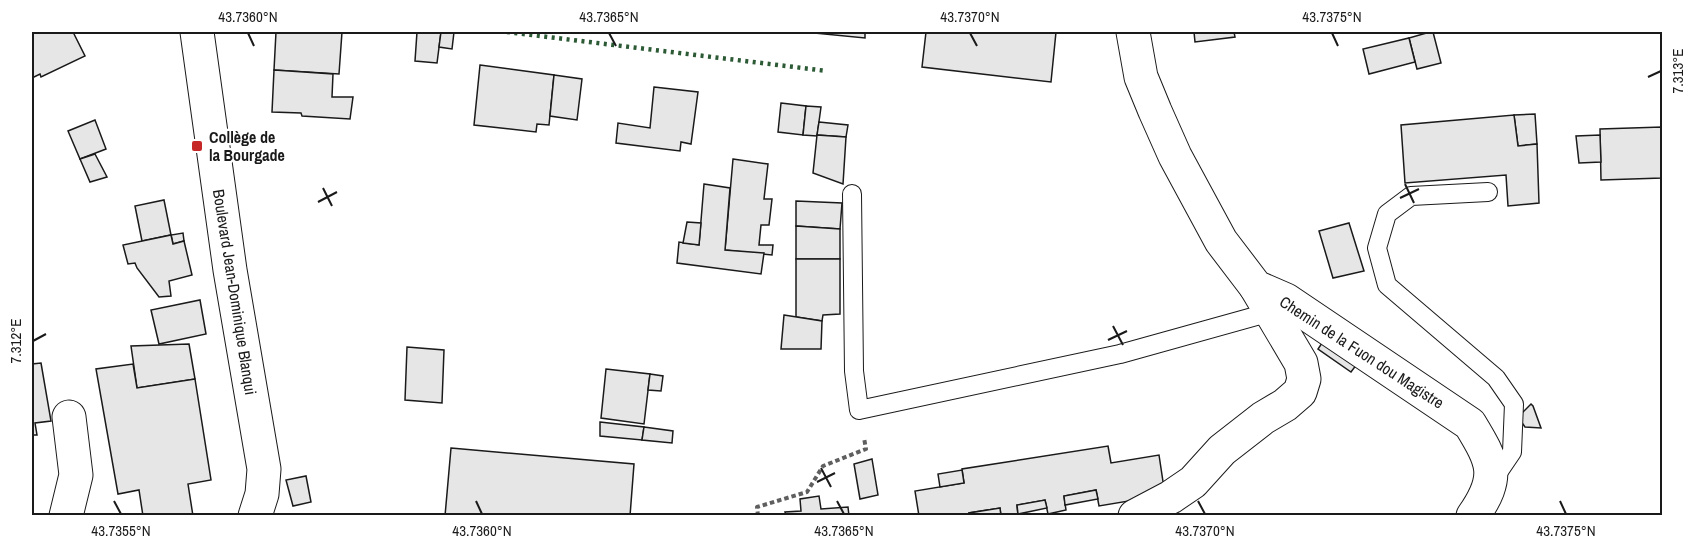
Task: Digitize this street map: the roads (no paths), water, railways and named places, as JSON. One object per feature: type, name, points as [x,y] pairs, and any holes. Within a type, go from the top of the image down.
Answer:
[{"type":"street","name":"Boulevard Jean-Dominique Blanqui","points":[[197,32],[230,270],[264,469],[262,494],[255,516]]},
{"type":"street","name":"Chemin de la Fuon dou Magistre","points":[[1132,32],[1141,77],[1175,156],[1221,241],[1264,300],[1286,300],[1470,424],[1487,453],[1491,484]]},
{"type":"street","points":[[1135,516],[1171,497],[1193,482],[1222,450],[1300,392],[1304,379],[1300,363],[1264,300]]},
{"type":"street","points":[[66,516],[76,475],[69,417]]},
{"type":"street","points":[[1473,516],[1491,484]]},
{"type":"lane","points":[[1488,192],[1411,196],[1387,214],[1377,248],[1387,285],[1496,378],[1514,404],[1512,452],[1491,484]]},
{"type":"lane","points":[[852,194],[854,370],[859,411],[1120,354],[1264,300]]},
{"type":"place","name":"Collège de la Bourgade","points":[[197,146]]}]
